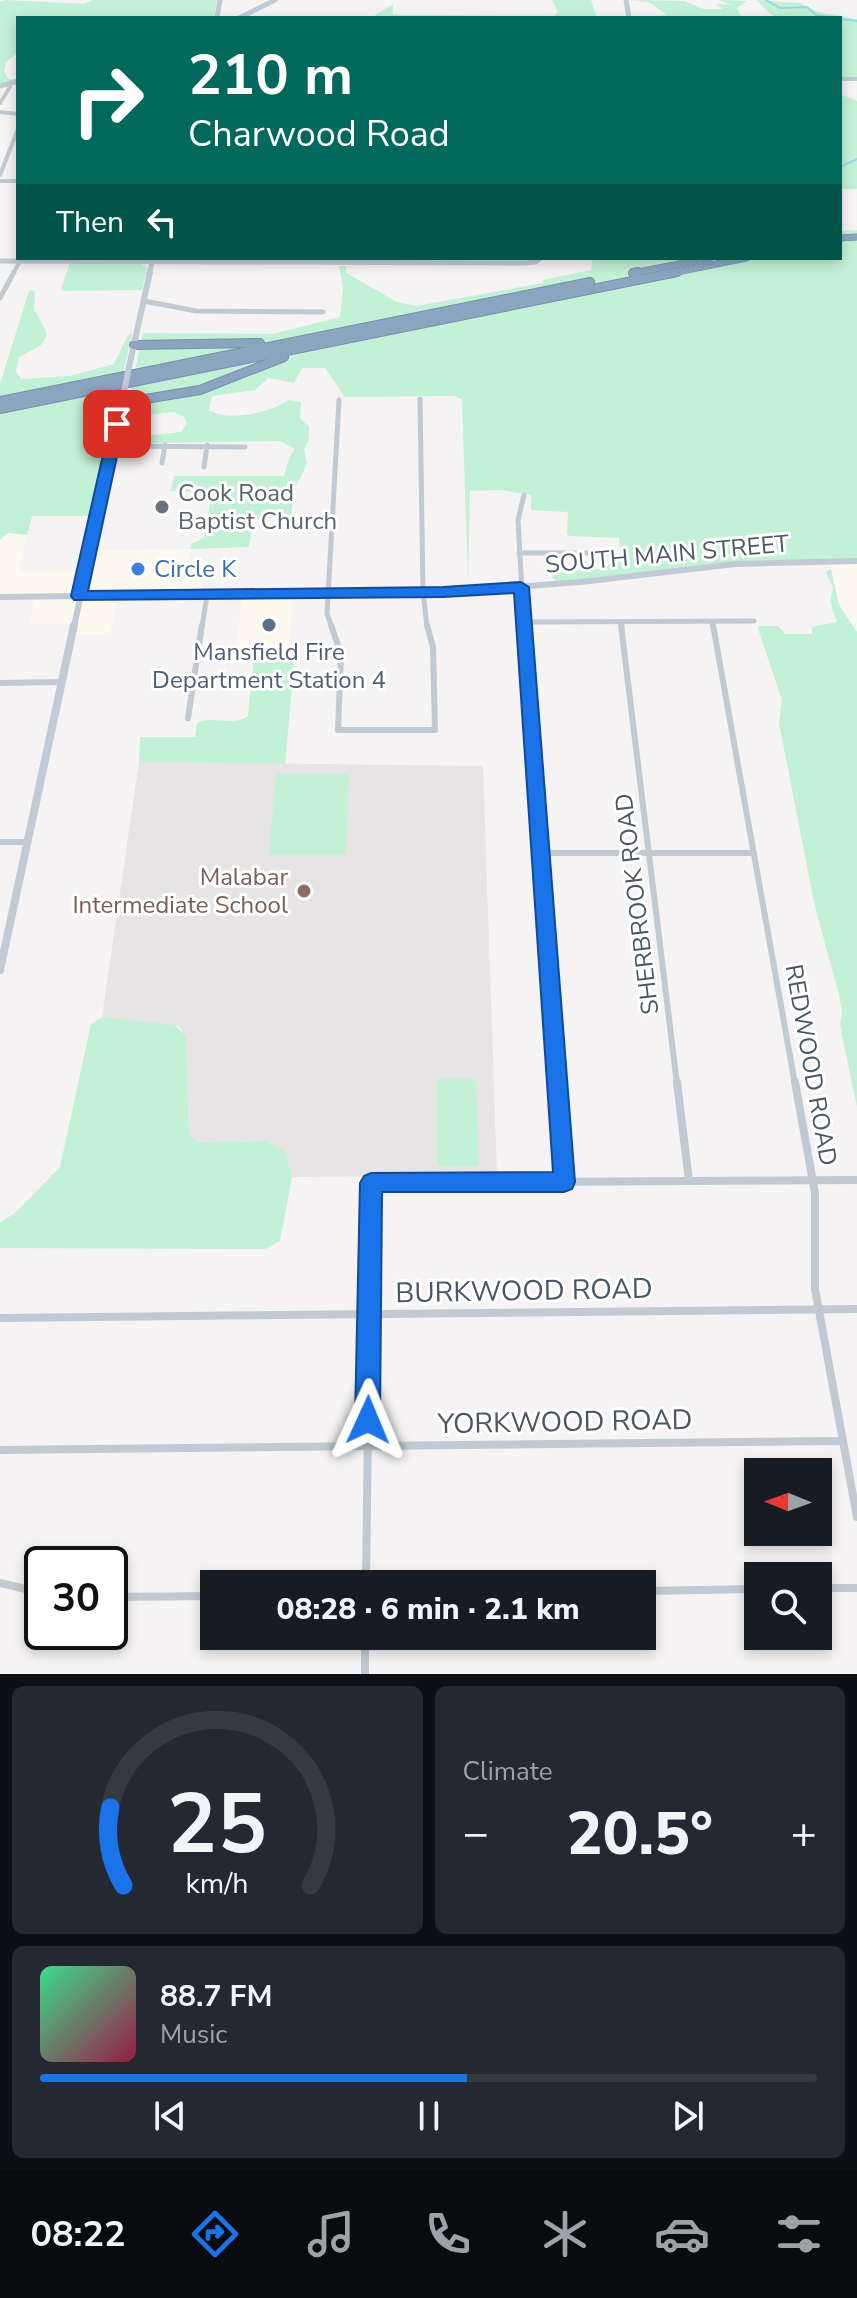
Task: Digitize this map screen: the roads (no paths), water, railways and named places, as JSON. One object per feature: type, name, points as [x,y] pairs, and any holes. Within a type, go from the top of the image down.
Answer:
[{"type":"highway","points":[[0,401],[700,260]]},
{"type":"highway","points":[[0,409],[736,260]]},
{"type":"highway","points":[[121,403],[200,390],[283,358],[414,325]]},
{"type":"highway","points":[[134,345],[251,344],[353,330]]},
{"type":"street","points":[[243,16],[275,0]]},
{"type":"street","points":[[0,86],[16,82]]},
{"type":"street","points":[[0,103],[10,87],[8,84]]},
{"type":"street","points":[[0,178],[16,134]]},
{"type":"street","points":[[10,149],[16,149]]},
{"type":"street","points":[[0,970],[5,927],[27,842],[153,260]]},
{"type":"street","points":[[0,261],[529,263],[536,260]]},
{"type":"street","points":[[0,298],[20,261]]},
{"type":"street","points":[[144,301],[196,311],[323,312]]},
{"type":"street","points":[[339,400],[327,621],[341,654],[338,730],[435,730],[433,639],[425,619],[423,592],[420,399]]},
{"type":"street","points":[[162,463],[165,445]]},
{"type":"street","points":[[204,467],[207,445]]},
{"type":"street","points":[[112,446],[245,447]]},
{"type":"street","points":[[524,495],[518,526],[523,622],[564,1182]]},
{"type":"street","points":[[519,553],[613,553]]},
{"type":"street","name":"SOUTH MAIN STREET","points":[[0,597],[423,592],[521,587],[735,564],[857,561]]},
{"type":"street","points":[[188,718],[207,595]]},
{"type":"street","points":[[523,622],[754,621]]},
{"type":"street","name":"SHERBROOK ROAD","points":[[621,622],[689,1181]]},
{"type":"street","name":"REDWOOD ROAD","points":[[712,622],[813,1181],[817,1223],[813,1265],[818,1309],[857,1517]]},
{"type":"street","points":[[0,683],[62,682]]},
{"type":"street","points":[[0,842],[27,842]]},
{"type":"street","points":[[541,853],[754,853]]},
{"type":"street","points":[[366,1570],[371,1183],[857,1180]]},
{"type":"street","name":"BURKWOOD ROAD","points":[[0,1318],[857,1309]]},
{"type":"street","name":"YORKWOOD ROAD","points":[[0,1450],[843,1441]]},
{"type":"street","points":[[0,1583],[24,1589]]},
{"type":"street","points":[[832,1588],[857,1588]]},
{"type":"street","points":[[656,1591],[744,1589]]},
{"type":"street","points":[[128,1597],[200,1596]]},
{"type":"street","points":[[365,1650],[365,1674]]},
{"type":"waterway","points":[[766,0],[780,8],[807,7],[822,16]]},
{"type":"waterway","points":[[842,19],[857,21]]},
{"type":"waterway","points":[[842,166],[857,159]]},
{"type":"place","name":"Cook Road Baptist Church","points":[[162,507]]},
{"type":"place","name":"Circle K","points":[[138,569]]},
{"type":"place","name":"Mansfield Fire Department Station 4","points":[[269,625]]},
{"type":"place","name":"Malabar Intermediate School","points":[[304,891]]}]
